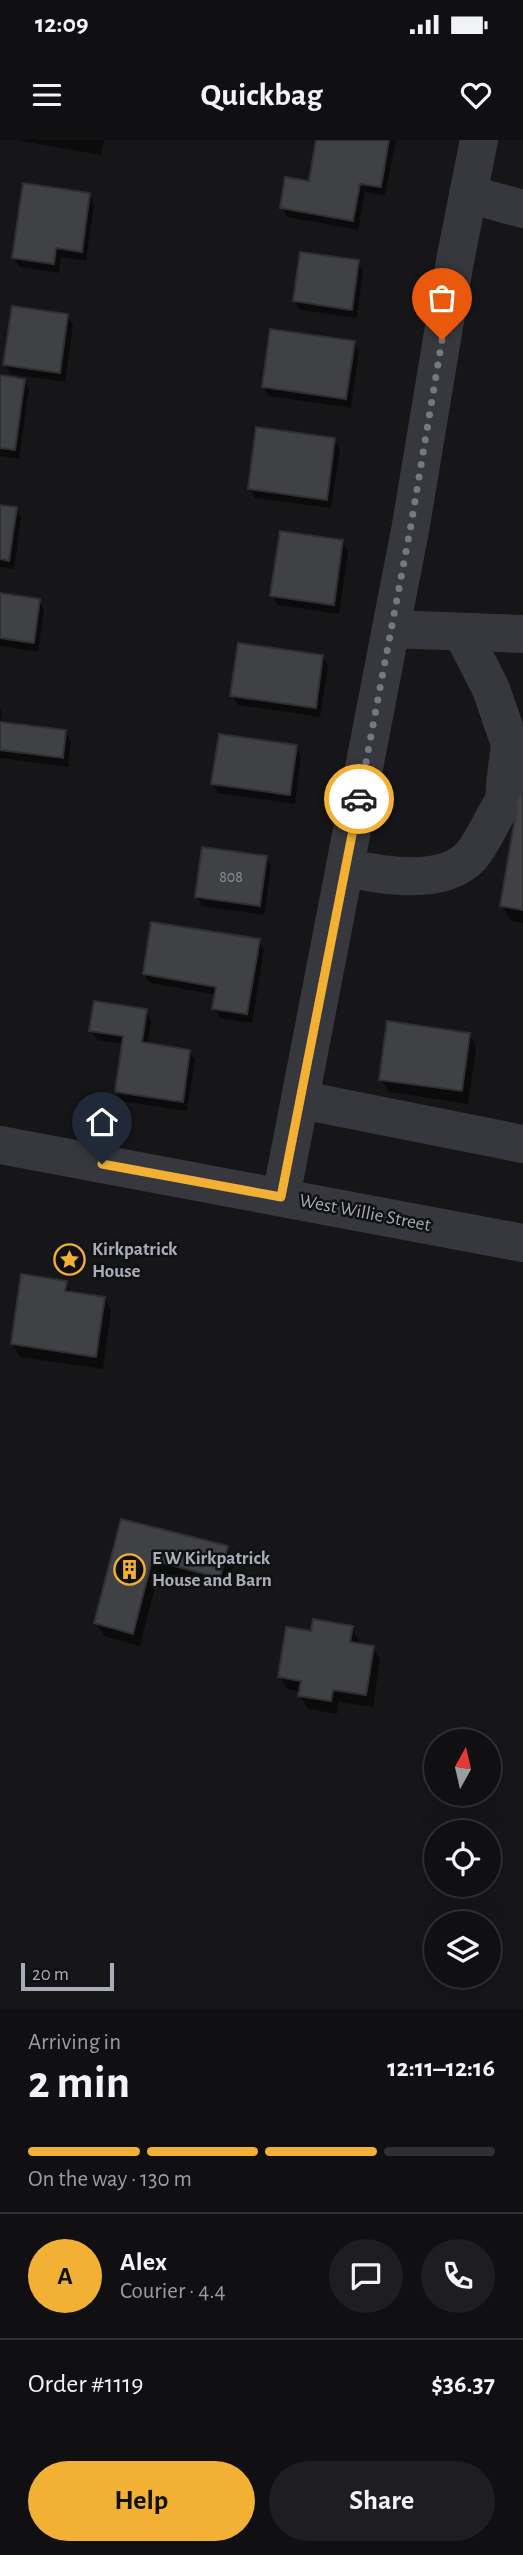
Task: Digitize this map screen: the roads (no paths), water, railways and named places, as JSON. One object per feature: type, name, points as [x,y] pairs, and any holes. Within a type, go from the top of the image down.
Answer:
[{"type":"street","points":[[281,1197],[302,1100],[391,629],[479,140]]},
{"type":"street","points":[[468,194],[523,209]]},
{"type":"street","points":[[391,629],[523,634]]},
{"type":"street","points":[[346,868],[388,876],[445,873],[470,857],[502,797],[510,744],[491,689],[462,632]]},
{"type":"street","points":[[302,1100],[523,1144]]},
{"type":"street","name":"West Willie Street","points":[[0,1145],[523,1243]]},
{"type":"place","name":"Kirkpatrick House","points":[[69,1260]]},
{"type":"place","name":"E W Kirkpatrick House and Barn","points":[[129,1569]]}]
